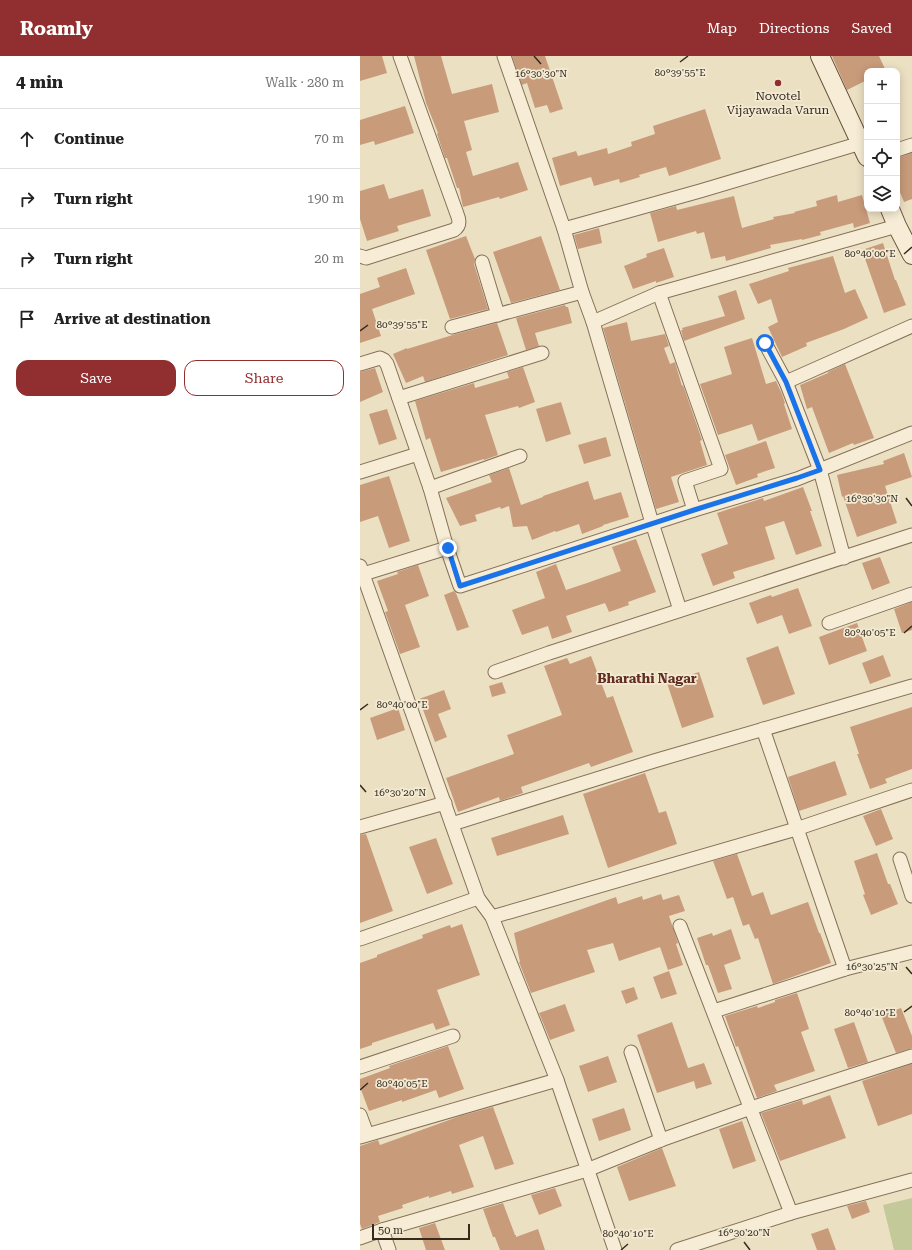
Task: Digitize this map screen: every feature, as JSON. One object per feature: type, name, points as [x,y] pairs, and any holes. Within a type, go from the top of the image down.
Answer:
[{"type":"street","points":[[360,256],[366,258],[454,230],[458,228],[460,221],[400,56]]},
{"type":"street","points":[[504,56],[564,229],[652,523],[680,610]]},
{"type":"street","points":[[564,229],[700,191],[864,150],[820,56]]},
{"type":"street","points":[[900,149],[912,145]]},
{"type":"street","points":[[891,212],[912,255]]},
{"type":"street","points":[[593,322],[659,293],[897,226]]},
{"type":"street","points":[[482,262],[498,315]]},
{"type":"street","points":[[452,327],[582,292]]},
{"type":"street","points":[[659,293],[721,469],[685,481],[694,510]]},
{"type":"street","points":[[786,382],[912,326]]},
{"type":"street","points":[[765,343],[786,382],[820,470],[844,558]]},
{"type":"street","points":[[399,398],[542,353]]},
{"type":"street","points":[[360,364],[380,358],[387,364],[430,488],[460,586],[652,523],[797,478],[912,433]]},
{"type":"street","points":[[360,472],[418,454]]},
{"type":"street","points":[[430,488],[520,456]]},
{"type":"street","points":[[495,672],[912,535]]},
{"type":"street","points":[[448,548],[361,571],[478,898],[492,917],[557,1080],[615,1250]]},
{"type":"street","points":[[829,622],[912,594]]},
{"type":"street","points":[[452,824],[654,761],[912,686]]},
{"type":"street","points":[[763,729],[845,969]]},
{"type":"street","points":[[492,917],[796,829],[912,790]]},
{"type":"street","points":[[360,827],[445,803]]},
{"type":"street","points":[[900,860],[912,896]]},
{"type":"street","points":[[360,939],[478,898]]},
{"type":"street","points":[[680,926],[791,1213]]},
{"type":"street","points":[[714,1011],[845,969],[912,952]]},
{"type":"street","points":[[360,1067],[452,1036]]},
{"type":"street","points":[[631,1052],[661,1140]]},
{"type":"street","points":[[360,1238],[382,1230],[587,1170],[661,1140],[751,1108],[912,1056]]},
{"type":"street","points":[[360,1115],[364,1136],[557,1080]]},
{"type":"street","points":[[678,1250],[791,1213],[912,1180]]},
{"type":"street","points":[[382,1230],[388,1250]]},
{"type":"green space","points":[[912,1198],[912,1250],[894,1250],[883,1205]]},
{"type":"building","points":[[360,56],[382,56],[387,73],[360,81]]},
{"type":"building","points":[[414,56],[441,56],[452,94],[492,84],[499,112],[464,121],[472,150],[466,152],[473,176],[518,162],[528,190],[500,199],[499,197],[463,207],[459,188],[457,188],[447,158],[445,158],[437,134],[438,133],[426,103]]},
{"type":"building","points":[[512,56],[545,56],[563,109],[550,113],[547,105],[535,108],[527,83],[522,85]]},
{"type":"building","points":[[832,56],[879,56],[885,68],[864,68],[864,82],[847,90]]},
{"type":"building","points":[[405,106],[414,133],[375,145],[374,141],[360,145],[360,120]]},
{"type":"building","points":[[705,109],[721,159],[669,176],[666,167],[639,175],[640,177],[620,183],[619,179],[594,186],[591,177],[560,186],[552,158],[576,151],[578,156],[607,148],[608,154],[632,146],[631,142],[655,134],[653,126]]},
{"type":"building","points":[[912,153],[912,199],[904,202],[900,192],[900,157]]},
{"type":"building","points":[[384,184],[389,199],[423,189],[431,216],[397,226],[399,231],[367,241],[360,219],[360,191]]},
{"type":"building","points":[[837,195],[838,202],[862,195],[864,212],[867,212],[870,223],[854,228],[853,223],[820,232],[821,235],[802,240],[770,245],[771,248],[726,261],[725,256],[711,259],[704,232],[697,234],[696,231],[658,242],[650,213],[676,206],[677,210],[734,196],[742,228],[774,219],[773,217],[795,213],[794,212],[817,206],[816,201]]},
{"type":"building","points":[[599,228],[602,243],[578,249],[574,235]]},
{"type":"building","points":[[466,236],[475,259],[474,264],[488,309],[450,319],[426,250]]},
{"type":"building","points":[[541,236],[560,290],[511,303],[493,252]]},
{"type":"building","points":[[883,243],[895,280],[906,305],[884,313],[862,250]]},
{"type":"building","points":[[664,248],[674,277],[656,283],[656,281],[633,289],[624,266],[647,257],[646,254]]},
{"type":"building","points":[[833,256],[845,293],[855,289],[868,318],[844,329],[806,343],[807,346],[782,357],[768,327],[778,322],[771,299],[758,304],[749,284],[789,271],[788,268]]},
{"type":"building","points":[[406,268],[415,294],[372,309],[381,336],[360,343],[360,294],[380,287],[377,278]]},
{"type":"building","points":[[736,290],[745,319],[684,341],[681,330],[683,330],[682,328],[725,316],[718,296]]},
{"type":"building","points":[[565,305],[568,307],[572,323],[535,333],[539,346],[526,350],[516,318]]},
{"type":"building","points":[[627,322],[631,341],[665,334],[669,346],[664,348],[670,364],[675,362],[682,386],[683,385],[702,440],[700,441],[707,465],[671,477],[679,502],[656,509],[603,328]]},
{"type":"building","points":[[497,323],[508,355],[425,382],[423,376],[406,383],[393,354],[407,348]]},
{"type":"building","points":[[752,338],[766,384],[776,381],[785,403],[784,404],[792,429],[758,441],[752,424],[718,435],[700,384],[732,374],[724,347]]},
{"type":"building","points":[[845,364],[874,438],[854,445],[853,443],[829,453],[812,407],[807,409],[800,385]]},
{"type":"building","points":[[523,367],[535,402],[519,408],[518,406],[485,415],[498,455],[441,472],[430,438],[426,440],[415,401],[474,383],[475,388],[509,378],[507,372]]},
{"type":"building","points":[[375,368],[383,392],[360,402],[360,372]]},
{"type":"building","points":[[561,402],[571,434],[546,442],[536,409]]},
{"type":"building","points":[[387,409],[397,439],[379,445],[369,414]]},
{"type":"building","points":[[606,437],[611,456],[584,464],[578,445]]},
{"type":"building","points":[[766,441],[775,468],[757,474],[758,477],[736,485],[725,455]]},
{"type":"building","points":[[904,453],[912,477],[885,486],[897,523],[857,537],[843,496],[842,497],[837,475],[884,464],[883,461]]},
{"type":"building","points":[[509,468],[521,505],[588,481],[594,500],[621,492],[629,517],[603,525],[582,534],[579,524],[532,540],[527,526],[513,527],[509,506],[501,509],[500,507],[475,515],[477,521],[460,526],[446,498],[492,482],[489,475]]},
{"type":"building","points":[[389,476],[410,541],[389,548],[378,516],[360,522],[360,485]]},
{"type":"building","points":[[803,487],[812,511],[810,511],[822,546],[796,555],[784,521],[765,527],[775,559],[733,572],[735,578],[713,586],[701,554],[728,544],[717,513],[763,498],[764,501]]},
{"type":"building","points":[[636,539],[656,592],[628,602],[629,605],[609,612],[605,603],[566,616],[572,632],[552,639],[548,626],[522,635],[512,610],[545,598],[536,572],[556,564],[566,590],[621,571],[612,547]]},
{"type":"building","points":[[880,557],[890,583],[872,590],[862,563]]},
{"type":"building","points":[[418,565],[429,596],[405,605],[420,647],[400,654],[385,612],[388,611],[377,581]]},
{"type":"building","points":[[798,588],[812,626],[789,634],[782,615],[757,624],[749,603],[771,595],[772,597]]},
{"type":"building","points":[[454,591],[469,627],[457,631],[444,595]]},
{"type":"building","points":[[912,602],[912,630],[902,633],[894,609]]},
{"type":"building","points":[[857,623],[867,651],[829,665],[819,637]]},
{"type":"building","points":[[778,646],[795,694],[763,705],[746,658]]},
{"type":"building","points":[[883,655],[891,676],[870,684],[862,663]]},
{"type":"building","points":[[591,656],[607,698],[613,696],[633,752],[591,767],[589,763],[521,787],[523,793],[500,801],[499,797],[458,812],[446,778],[514,754],[507,735],[562,715],[544,666],[567,658],[570,664]]},
{"type":"building","points":[[699,672],[714,717],[682,728],[667,683]]},
{"type":"building","points":[[502,682],[506,693],[492,697],[489,686]]},
{"type":"building","points":[[444,690],[451,709],[438,714],[447,737],[435,742],[419,699]]},
{"type":"building","points":[[912,707],[912,769],[885,779],[887,783],[870,789],[857,754],[859,754],[850,727]]},
{"type":"building","points":[[398,708],[405,730],[377,740],[370,718]]},
{"type":"building","points":[[835,761],[847,795],[799,811],[788,777]]},
{"type":"building","points":[[645,773],[659,813],[666,811],[677,844],[608,868],[583,794]]},
{"type":"building","points":[[881,809],[893,839],[876,846],[863,816]]},
{"type":"building","points":[[563,815],[569,834],[497,856],[491,838]]},
{"type":"building","points":[[366,834],[393,911],[360,923],[360,835]]},
{"type":"building","points":[[436,838],[453,884],[427,894],[409,847]]},
{"type":"building","points":[[877,853],[888,884],[890,884],[898,904],[871,915],[863,895],[865,894],[854,861]]},
{"type":"building","points":[[737,854],[752,896],[763,892],[771,915],[808,902],[831,963],[773,984],[758,938],[755,939],[749,924],[743,926],[733,897],[727,899],[713,861]]},
{"type":"building","points":[[661,894],[663,900],[679,895],[685,911],[669,916],[678,943],[676,944],[683,965],[668,970],[660,947],[619,961],[613,943],[587,950],[595,972],[531,993],[519,962],[514,933],[616,897],[618,904],[642,896],[643,900]]},
{"type":"building","points":[[462,924],[480,975],[437,990],[450,1025],[436,1030],[433,1023],[372,1043],[372,1045],[360,1049],[360,963],[423,938],[422,935],[450,925],[451,928]]},
{"type":"building","points":[[731,929],[741,959],[724,965],[732,989],[718,993],[708,965],[706,965],[697,938],[712,933],[713,936]]},
{"type":"building","points":[[669,971],[677,994],[661,999],[653,977]]},
{"type":"building","points":[[634,987],[638,999],[626,1004],[621,991]]},
{"type":"building","points":[[797,993],[809,1029],[801,1032],[815,1071],[774,1085],[777,1091],[757,1098],[738,1046],[736,1047],[725,1016],[757,1006],[758,1008],[775,1002],[775,1000]]},
{"type":"building","points":[[565,1004],[575,1031],[550,1040],[539,1013]]},
{"type":"building","points":[[901,1008],[912,1036],[912,1048],[896,1053],[881,1015]]},
{"type":"building","points":[[672,1022],[688,1068],[704,1063],[712,1084],[696,1089],[694,1081],[657,1093],[637,1035]]},
{"type":"building","points":[[854,1022],[868,1062],[848,1068],[834,1029]]},
{"type":"building","points":[[448,1046],[464,1089],[439,1098],[436,1090],[402,1102],[402,1100],[369,1111],[360,1087],[360,1079],[390,1068],[389,1066]]},
{"type":"building","points":[[608,1056],[617,1082],[588,1092],[579,1066]]},
{"type":"building","points":[[912,1064],[912,1114],[878,1126],[862,1081]]},
{"type":"building","points":[[830,1095],[846,1138],[780,1161],[761,1113],[802,1100],[803,1105]]},
{"type":"building","points":[[493,1107],[514,1164],[495,1170],[483,1136],[459,1145],[474,1187],[452,1194],[451,1191],[429,1198],[429,1196],[402,1205],[403,1208],[378,1216],[380,1222],[362,1229],[360,1224],[360,1146],[378,1140],[380,1145],[460,1116]]},
{"type":"building","points":[[624,1108],[631,1130],[599,1141],[592,1119]]},
{"type":"building","points":[[742,1121],[756,1161],[733,1169],[719,1129]]},
{"type":"building","points":[[662,1148],[676,1186],[629,1201],[617,1167]]},
{"type":"building","points":[[555,1188],[562,1206],[539,1215],[531,1195]]},
{"type":"building","points":[[866,1201],[870,1212],[852,1219],[847,1206]]},
{"type":"building","points":[[503,1203],[516,1237],[538,1229],[545,1250],[500,1250],[495,1237],[493,1237],[483,1209]]},
{"type":"building","points":[[435,1223],[445,1250],[426,1250],[419,1228]]},
{"type":"building","points":[[828,1228],[836,1250],[817,1250],[811,1234]]},
{"type":"place","name":"Novotel Vijayawada Varun","points":[[778,83]]},
{"type":"district","name":"Bharathi Nagar","points":[[647,678]]},
{"type":"route","points":[[448,548],[460,586],[820,470],[786,382],[765,343]]}]
